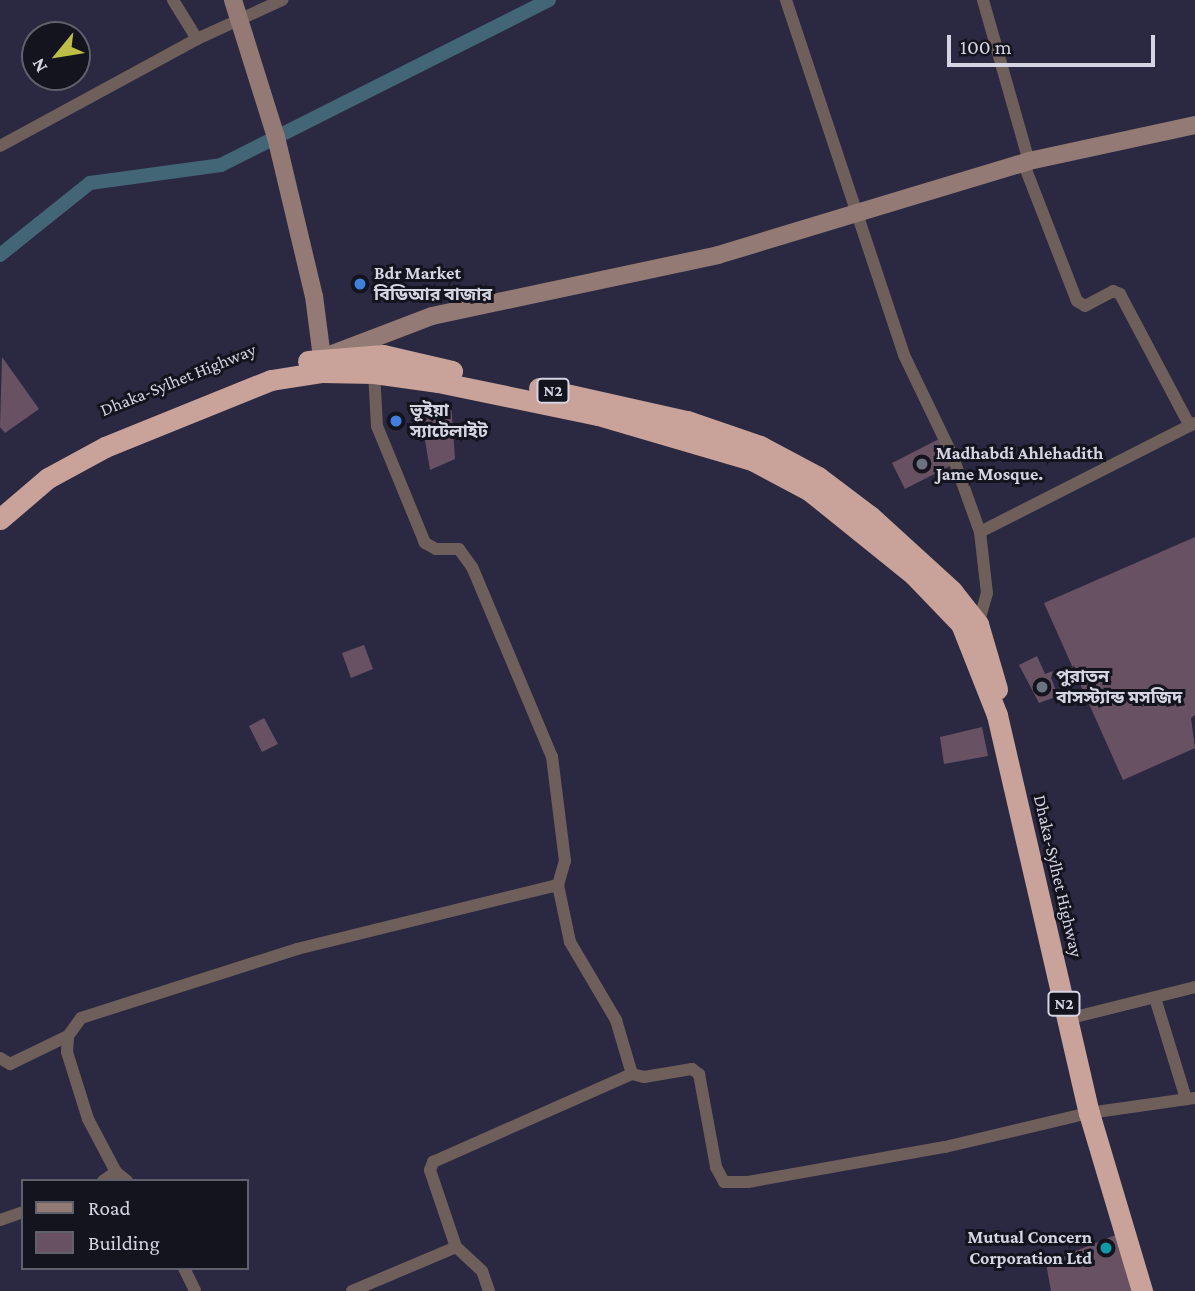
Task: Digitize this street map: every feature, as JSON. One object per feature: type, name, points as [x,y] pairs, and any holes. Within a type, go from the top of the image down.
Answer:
[{"type":"highway","name":"Dhaka-Sylhet Highway","points":[[0,503],[42,467],[101,437],[267,368],[323,358],[383,355],[624,405],[760,446],[818,477],[870,516],[952,591],[978,624],[1000,700],[997,715]]},
{"type":"highway","name":"Dhaka-Sylhet Highway","points":[[0,519],[48,478],[105,447],[271,380],[322,372],[374,373],[597,415],[752,460],[810,491],[914,575],[961,624],[997,715],[1089,1113],[1142,1291]]},
{"type":"street","points":[[173,0],[197,39]]},
{"type":"street","points":[[233,0],[276,137],[314,296],[323,358],[432,316],[705,258],[1026,162],[1195,125]]},
{"type":"street","points":[[0,146],[197,39],[282,0]]},
{"type":"street","points":[[786,0],[905,355],[953,457],[980,532],[987,593],[978,624]]},
{"type":"street","points":[[980,532],[1193,425],[1120,294],[1113,291],[1085,306],[1077,301],[1026,162],[982,0]]},
{"type":"street","points":[[374,373],[377,426],[425,543],[436,549],[459,549],[472,567],[552,757],[565,861],[558,885],[570,942],[616,1020],[632,1074]]},
{"type":"street","points":[[0,1058],[10,1064],[68,1036],[82,1018],[297,949],[558,885]]},
{"type":"street","points":[[1068,1019],[1195,987]]},
{"type":"street","points":[[489,1291],[482,1272],[456,1247],[430,1170],[433,1161],[632,1074],[644,1077],[692,1069],[699,1074],[719,1178],[724,1182],[748,1182],[945,1147],[1089,1113],[1191,1098],[1155,998]]},
{"type":"street","points":[[68,1036],[67,1052],[88,1119],[122,1176]]},
{"type":"street","points":[[0,1220],[21,1213]]},
{"type":"street","points":[[352,1291],[456,1247]]},
{"type":"street","points":[[185,1270],[195,1291]]},
{"type":"building","points":[[2,357],[39,409],[5,433],[0,427]]},
{"type":"building","points":[[451,403],[455,459],[430,470],[419,404]]},
{"type":"building","name":"Madhabdi Ahlehadith Jame Mosque.","points":[[939,439],[952,465],[905,489],[892,463]]},
{"type":"building","points":[[1195,537],[1195,715],[1191,718],[1195,748],[1123,780],[1044,603]]},
{"type":"building","points":[[364,645],[373,669],[351,678],[342,653]]},
{"type":"building","name":"পুরাতন বাসস্ট্যান্ড মসজিদ","points":[[1037,656],[1045,674],[1053,671],[1051,678],[1058,696],[1039,703],[1019,665]]},
{"type":"building","points":[[264,718],[278,744],[262,752],[249,726]]},
{"type":"building","points":[[982,727],[988,756],[944,764],[940,737]]},
{"type":"building","name":"Mutual Concern Corporation Ltd","points":[[1123,1232],[1139,1291],[1051,1291],[1046,1263]]},
{"type":"waterway","points":[[0,255],[90,183],[221,165],[549,0]]},
{"type":"place","name":"Bdr Market বিডিআর বাজার","points":[[360,284]]},
{"type":"place","name":"ভূইয়া স্যাটেলাইট","points":[[396,421]]},
{"type":"place","name":"Madhabdi Ahlehadith Jame Mosque.","points":[[922,464]]},
{"type":"place","name":"পুরাতন বাসস্ট্যান্ড মসজিদ","points":[[1042,687]]},
{"type":"place","name":"Mutual Concern Corporation Ltd","points":[[1106,1248]]}]
